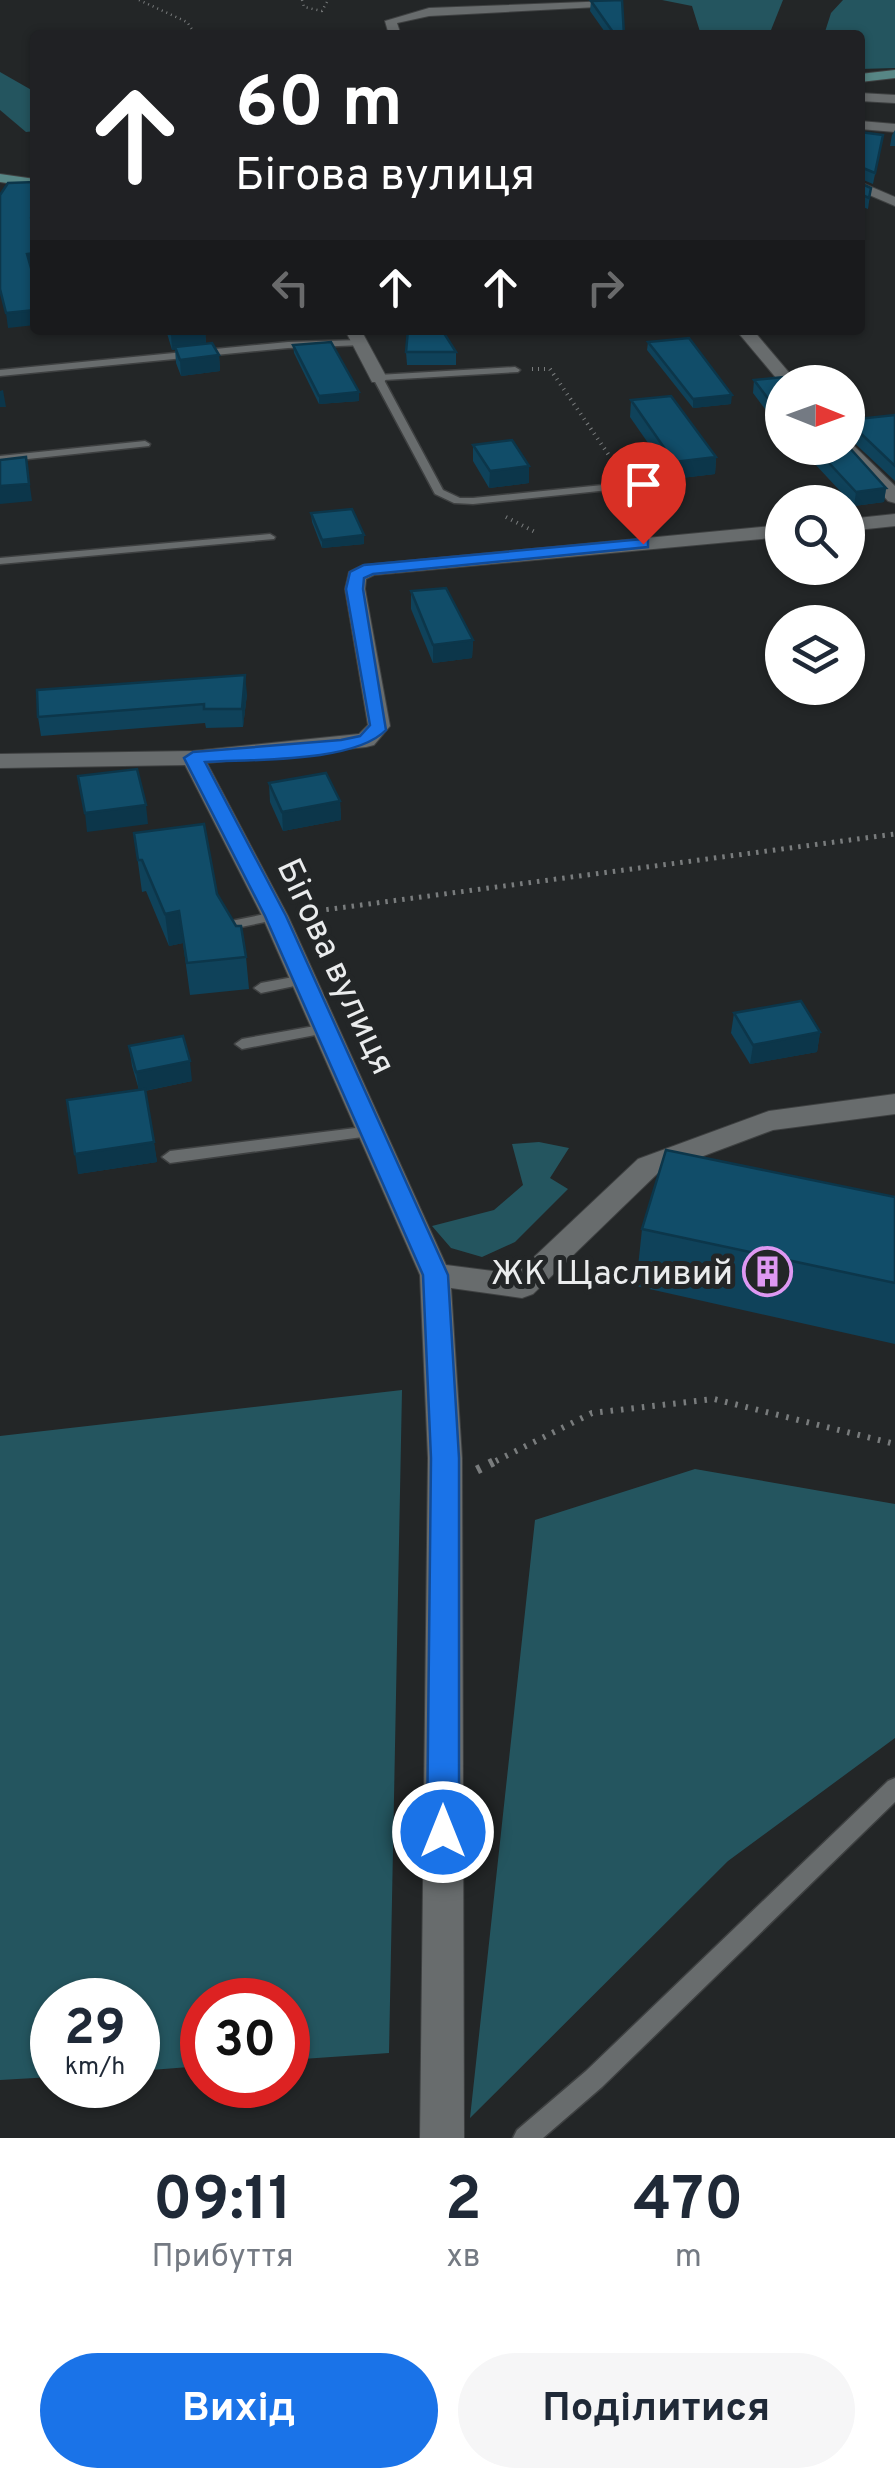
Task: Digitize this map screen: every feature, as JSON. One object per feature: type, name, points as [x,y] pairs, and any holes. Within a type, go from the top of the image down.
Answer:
[{"type":"main road","points":[[865,77],[895,74]]},
{"type":"main road","points":[[0,178],[30,182]]},
{"type":"street","points":[[394,30],[391,21],[429,12],[612,4]]},
{"type":"street","points":[[865,96],[895,99]]},
{"type":"street","points":[[865,125],[895,128]]},
{"type":"street","points":[[865,186],[895,188]]},
{"type":"street","points":[[865,188],[895,202]]},
{"type":"street","points":[[748,335],[775,365]]},
{"type":"street","points":[[356,336],[378,378]]},
{"type":"street","points":[[865,463],[895,496]]},
{"type":"street","points":[[865,523],[895,520]]},
{"type":"street","points":[[0,762],[193,758],[341,746],[366,740],[379,726],[356,576],[370,569],[765,533]]},
{"type":"street","name":"Бігова вулиця","points":[[193,758],[275,916],[436,1275],[445,1472],[442,2138]]},
{"type":"street","points":[[436,1275],[522,1286],[648,1166],[769,1121],[895,1104]]},
{"type":"lane","points":[[0,373],[356,336]]},
{"type":"lane","points":[[515,370],[378,378],[439,492],[458,501],[473,501],[643,484]]},
{"type":"lane","points":[[0,458],[146,444]]},
{"type":"lane","points":[[0,562],[270,537]]},
{"type":"lane","points":[[231,924],[275,916]]},
{"type":"lane","points":[[261,988],[304,980]]},
{"type":"lane","points":[[242,1044],[326,1030]]},
{"type":"lane","points":[[170,1157],[372,1131]]},
{"type":"lane","points":[[648,1166],[686,1174]]},
{"type":"lane","points":[[525,2138],[594,2079],[895,1788]]},
{"type":"path","points":[[139,0],[187,22],[193,30]]},
{"type":"path","points":[[302,0],[304,8],[322,11],[328,0]]},
{"type":"path","points":[[515,370],[550,369],[629,485]]},
{"type":"path","points":[[473,501],[573,550]]},
{"type":"path","points":[[275,916],[895,834]]},
{"type":"path","points":[[445,1472],[592,1412],[714,1399],[895,1444]]},
{"type":"shaded area","points":[[662,0],[783,0],[771,30],[699,30],[692,6]]},
{"type":"shaded area","points":[[843,0],[895,0],[895,68],[865,69],[865,30],[826,30],[831,13]]},
{"type":"shaded area","points":[[0,72],[30,89],[30,132],[0,110]]},
{"type":"shaded area","points":[[539,1142],[569,1148],[550,1178],[568,1189],[515,1242],[482,1257],[451,1248],[432,1226],[494,1210],[523,1185],[512,1144]]},
{"type":"shaded area","points":[[402,1390],[389,2053],[310,2058],[310,1978],[180,1978],[180,2068],[160,2069],[160,1978],[30,1978],[30,2078],[0,2080],[0,1436]]},
{"type":"shaded area","points":[[695,1469],[895,1504],[895,1738],[728,1861],[470,2118],[535,1520]]},
{"type":"building","points":[[622,0],[624,30],[611,30],[591,1]]},
{"type":"building","points":[[865,133],[883,135],[875,173],[865,169]]},
{"type":"building","points":[[30,182],[30,311],[6,313],[0,289],[0,195],[8,183]]},
{"type":"building","points":[[408,335],[445,335],[456,352],[406,352]]},
{"type":"building","points":[[689,338],[732,395],[693,399],[648,342]]},
{"type":"building","points":[[331,342],[359,392],[319,396],[293,345]]},
{"type":"building","points":[[212,343],[219,355],[180,360],[175,347]]},
{"type":"building","points":[[765,379],[765,395],[754,380]]},
{"type":"building","points":[[671,396],[716,457],[674,462],[631,400]]},
{"type":"building","points":[[895,415],[895,466],[865,437],[865,418]]},
{"type":"building","points":[[512,440],[529,466],[490,471],[473,445]]},
{"type":"building","points":[[26,457],[29,484],[0,486],[0,460]]},
{"type":"building","points":[[831,465],[865,465],[886,488],[865,491],[865,485],[849,485]]},
{"type":"building","points":[[352,509],[364,535],[322,540],[311,513]]},
{"type":"building","points":[[446,588],[473,640],[433,645],[411,591]]},
{"type":"building","points":[[245,675],[242,709],[204,709],[204,704],[38,717],[37,690]]},
{"type":"building","points":[[137,769],[146,805],[85,813],[78,776]]},
{"type":"building","points":[[326,773],[340,801],[282,812],[269,783]]},
{"type":"building","points":[[204,824],[217,894],[236,926],[241,926],[246,957],[187,963],[179,911],[165,914],[142,860],[138,860],[134,833]]},
{"type":"building","points":[[801,1001],[820,1032],[753,1045],[734,1013]]},
{"type":"building","points":[[183,1036],[190,1061],[136,1072],[129,1046]]},
{"type":"building","points":[[145,1089],[154,1142],[75,1154],[67,1100]]},
{"type":"building","points":[[666,1150],[895,1197],[895,1283],[642,1229]]},
{"type":"place","name":"ЖК Щасливий","points":[[768,1272]]},
{"type":"route","points":[[443,1832],[445,1458],[436,1275],[275,916],[193,758],[341,746],[366,740],[379,726],[355,589],[356,576],[370,569],[643,544]]}]
